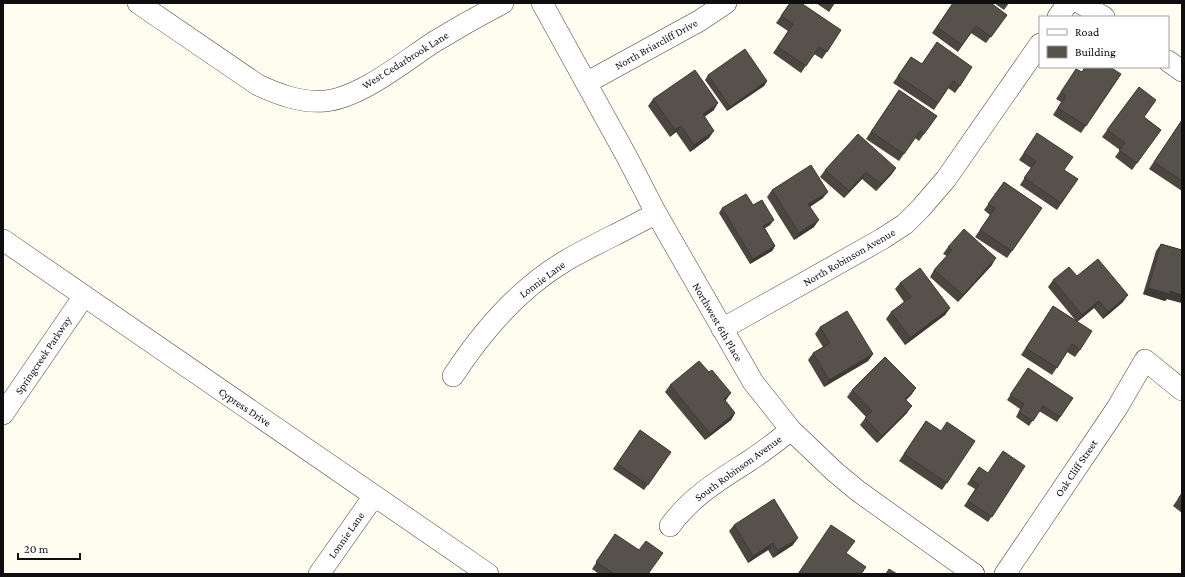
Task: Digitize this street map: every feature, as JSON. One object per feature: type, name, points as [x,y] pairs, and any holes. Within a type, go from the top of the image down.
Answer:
[{"type":"street","name":"West Cedarbrook Lane","points":[[138,3],[258,85],[275,93],[298,100],[327,101],[342,97],[371,84],[446,35],[503,3]]},
{"type":"street","name":"Northwest 6th Place","points":[[542,3],[656,213],[753,382],[791,430],[858,492],[974,574]]},
{"type":"street","name":"North Briarcliff Drive","points":[[586,84],[699,21],[726,3]]},
{"type":"street","points":[[1059,16],[1068,3]]},
{"type":"street","points":[[1080,3],[1102,16]]},
{"type":"street","name":"North Robinson Avenue","points":[[722,329],[882,239],[905,224],[922,208],[946,179],[1039,45]]},
{"type":"street","points":[[1169,62],[1182,71]]},
{"type":"street","name":"Lonnie Lane","points":[[453,376],[488,328],[506,308],[542,277],[566,260],[629,229],[656,213]]},
{"type":"street","name":"Cypress Drive","points":[[3,240],[488,574]]},
{"type":"street","name":"Springcreek Parkway","points":[[3,414],[84,296]]},
{"type":"street","name":"Oak Cliff Street","points":[[1005,574],[1117,408],[1144,360],[1182,390]]},
{"type":"street","name":"South Robinson Avenue","points":[[670,526],[680,512],[710,485],[760,454],[791,430]]},
{"type":"street","name":"Lonnie Lane","points":[[319,574],[374,496]]},
{"type":"building","points":[[790,3],[801,3],[841,30],[827,52],[819,47],[806,66],[778,47],[793,24],[781,16]]},
{"type":"building","points":[[953,3],[991,3],[1007,15],[991,37],[976,26],[962,45],[937,27]]},
{"type":"building","points":[[937,42],[972,67],[960,86],[953,81],[938,103],[898,76],[911,57],[922,64]]},
{"type":"building","points":[[745,49],[767,81],[730,107],[708,75]]},
{"type":"building","points":[[1084,68],[1112,68],[1121,74],[1086,126],[1058,108],[1066,96],[1061,92],[1076,69],[1082,72]]},
{"type":"building","points":[[695,70],[718,103],[703,114],[714,131],[694,145],[681,126],[675,130],[653,99]]},
{"type":"building","points":[[1139,87],[1156,100],[1144,117],[1161,130],[1137,163],[1119,150],[1125,143],[1107,130]]},
{"type":"building","points":[[899,90],[937,116],[924,134],[920,131],[904,154],[871,132]]},
{"type":"building","points":[[1182,120],[1182,181],[1154,162]]},
{"type":"building","points":[[1037,133],[1073,157],[1064,170],[1078,179],[1061,203],[1024,178],[1036,161],[1024,153]]},
{"type":"building","points":[[858,134],[896,168],[881,184],[866,172],[849,191],[825,170]]},
{"type":"building","points":[[811,165],[828,192],[808,204],[819,220],[799,233],[772,190]]},
{"type":"building","points":[[1004,182],[1042,208],[1012,251],[980,230],[995,208],[988,204]]},
{"type":"building","points":[[746,194],[753,205],[762,200],[774,220],[763,226],[775,246],[753,259],[722,208]]},
{"type":"building","points":[[964,229],[996,258],[963,295],[934,270],[952,250],[948,247]]},
{"type":"building","points":[[1161,244],[1182,250],[1182,295],[1170,291],[1170,294],[1148,288]]},
{"type":"building","points":[[1098,259],[1128,295],[1108,312],[1099,301],[1082,315],[1053,280],[1069,267],[1077,276]]},
{"type":"building","points":[[920,268],[950,308],[910,338],[891,312],[911,297],[900,283]]},
{"type":"building","points":[[1053,306],[1092,331],[1080,350],[1072,344],[1057,368],[1026,348]]},
{"type":"building","points":[[847,311],[873,354],[829,380],[813,353],[830,343],[820,327]]},
{"type":"building","points":[[885,357],[916,388],[905,399],[912,406],[882,436],[865,418],[872,411],[852,390]]},
{"type":"building","points":[[699,361],[709,372],[712,370],[731,393],[724,399],[735,413],[710,434],[670,385]]},
{"type":"building","points":[[1028,368],[1073,398],[1060,417],[1043,406],[1033,421],[1019,412],[1024,404],[1010,395]]},
{"type":"building","points":[[926,421],[941,431],[947,422],[975,441],[947,483],[904,454]]},
{"type":"building","points":[[640,430],[671,452],[648,485],[617,464]]},
{"type":"building","points":[[1003,451],[1025,466],[992,517],[968,501],[979,485],[971,479],[979,467],[988,473]]},
{"type":"building","points":[[1182,493],[1182,502],[1178,499]]},
{"type":"building","points":[[774,499],[798,538],[778,551],[773,543],[753,556],[734,525]]},
{"type":"building","points":[[831,525],[855,541],[846,553],[866,567],[861,574],[798,574]]},
{"type":"building","points":[[615,534],[639,550],[646,541],[663,553],[648,574],[614,574],[596,562]]},
{"type":"building","points":[[889,569],[897,574],[886,574]]}]
